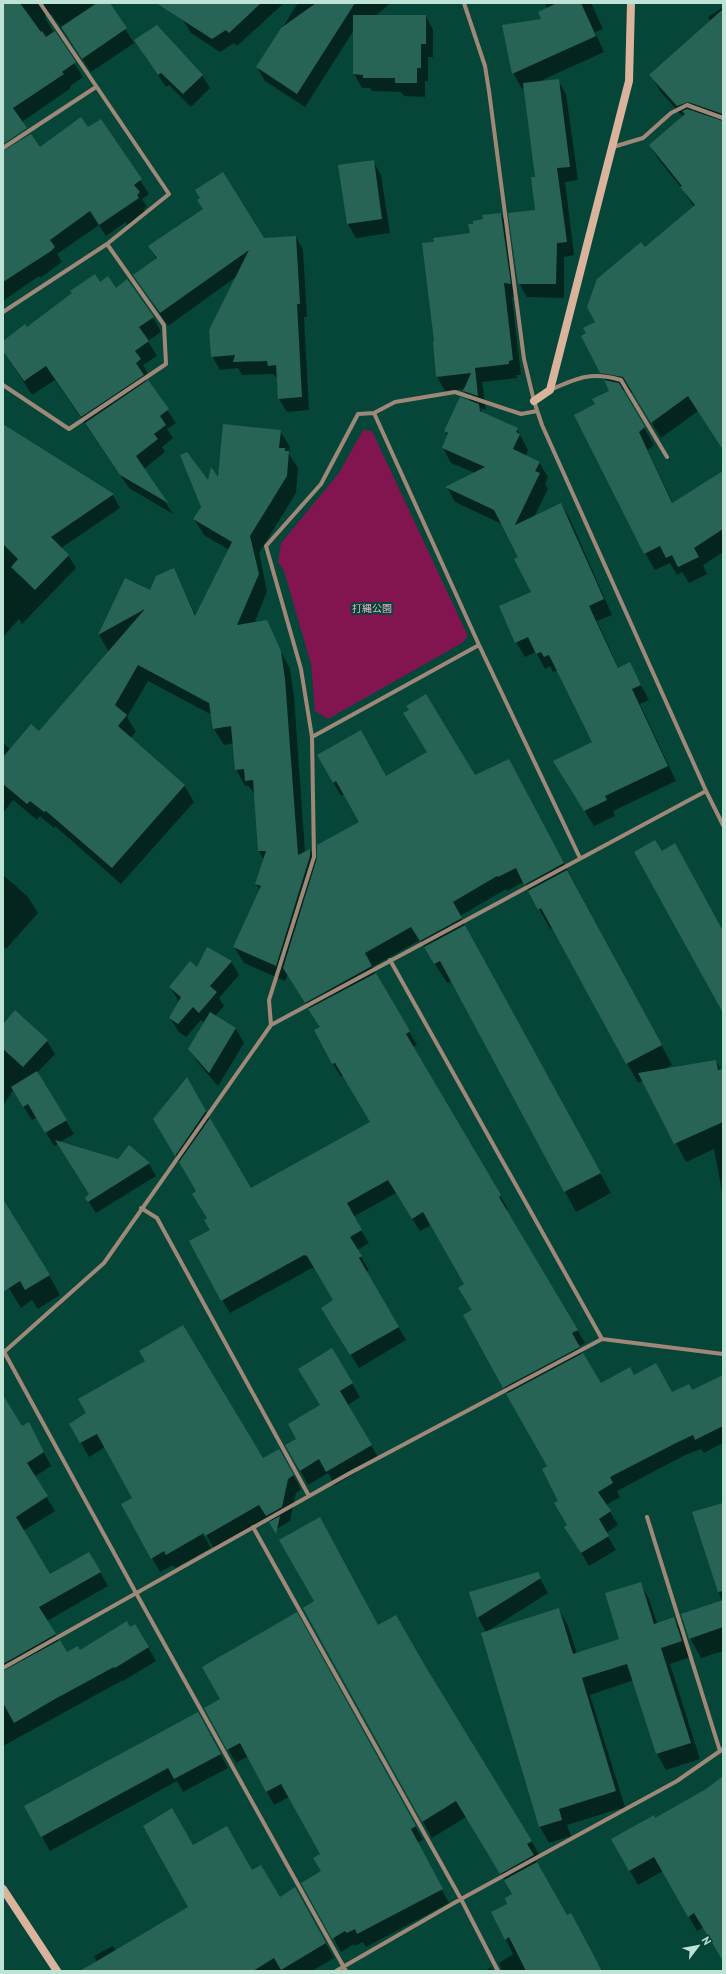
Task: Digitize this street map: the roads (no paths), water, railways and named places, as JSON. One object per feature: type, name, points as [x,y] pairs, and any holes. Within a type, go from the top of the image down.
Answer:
[{"type":"street","points":[[3,312],[107,244],[168,194],[40,3]]},
{"type":"street","points":[[464,3],[485,66],[524,359],[537,411],[706,791],[723,825]]},
{"type":"street","points":[[550,390],[629,81],[631,3]]},
{"type":"street","points":[[3,148],[96,87]]},
{"type":"street","points":[[612,148],[643,138],[671,114],[687,105],[723,118]]},
{"type":"street","points":[[3,385],[69,429],[166,364],[164,325],[107,244]]},
{"type":"street","points":[[534,401],[550,390],[578,378],[603,375],[620,380],[667,457]]},
{"type":"street","points":[[271,1025],[269,1000],[314,857],[312,737],[301,669],[266,546],[321,484],[358,414],[374,413],[395,402],[455,392],[521,414],[537,411]]},
{"type":"street","points":[[374,413],[479,645],[580,858]]},
{"type":"street","points":[[312,737],[479,645]]},
{"type":"street","points":[[344,1969],[4,1351],[104,1262],[271,1025],[706,791]]},
{"type":"street","points":[[390,960],[602,1339]]},
{"type":"street","points":[[141,1208],[157,1218],[309,1496]]},
{"type":"street","points":[[3,1668],[309,1496],[602,1339],[723,1354]]},
{"type":"street","points":[[336,1971],[344,1969],[461,1899],[671,1784],[721,1750],[647,1517]]},
{"type":"street","points":[[253,1527],[461,1899],[498,1971]]},
{"type":"street","points":[[3,1890],[57,1971]]},
{"type":"park label","name":"打縄公園","points":[[372,608]]}]
